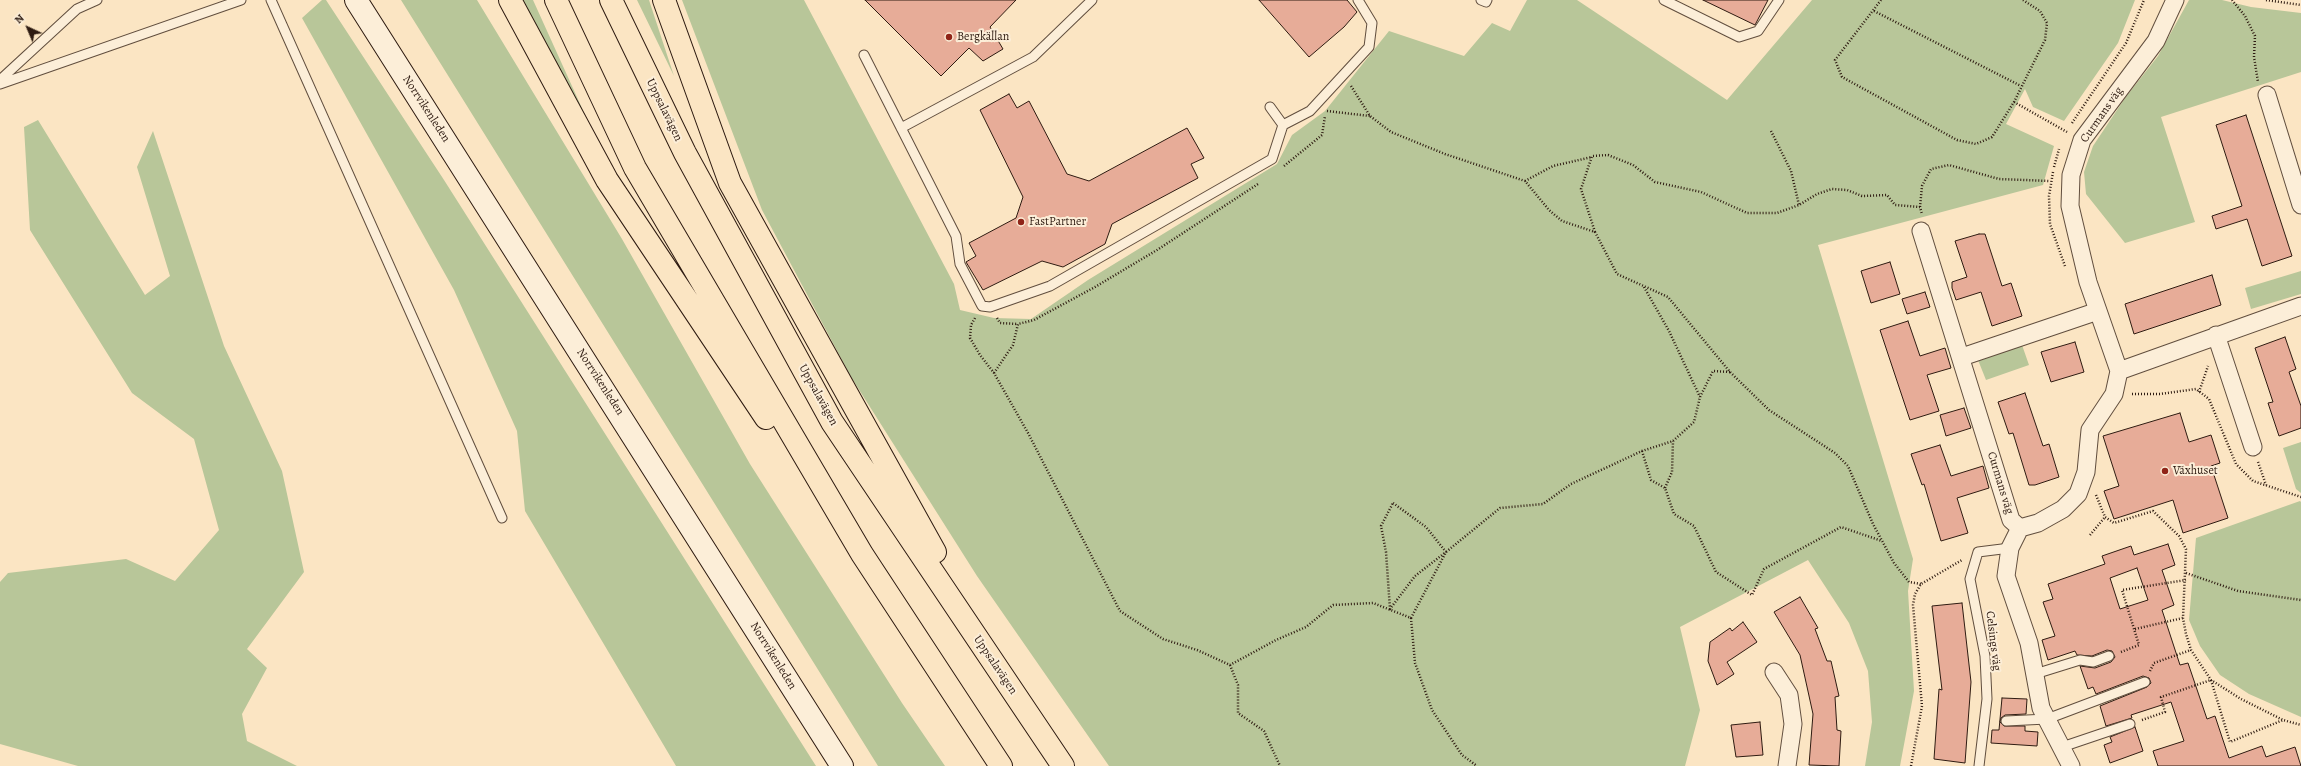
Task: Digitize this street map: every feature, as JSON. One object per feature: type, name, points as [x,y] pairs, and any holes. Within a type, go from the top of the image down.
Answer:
[{"type":"highway","points":[[510,0],[607,180],[775,431],[862,554],[1001,766]]},
{"type":"highway","points":[[556,0],[635,168],[862,554]]},
{"type":"highway","name":"Uppsalavägen","points":[[611,0],[685,153],[832,422],[1064,766]]},
{"type":"highway","points":[[664,0],[730,183],[1008,684]]},
{"type":"main road","name":"Norrvikenleden","points":[[356,0],[842,766]]},
{"type":"street","name":"Curmans väg","points":[[1922,231],[2011,520],[2020,528],[2038,523],[2063,509],[2078,494],[2086,472],[2090,430],[2114,394],[2119,371],[2088,282],[2070,206],[2071,175],[2082,140],[2156,41],[2175,0]]},
{"type":"street","points":[[2267,95],[2301,205]]},
{"type":"street","points":[[2119,371],[2216,335],[2301,306]]},
{"type":"street","points":[[1962,357],[2098,311]]},
{"type":"street","points":[[2216,335],[2253,447]]},
{"type":"street","points":[[2020,528],[2010,548],[2006,576],[2029,643],[2042,708],[2071,766]]},
{"type":"street","points":[[1774,672],[1789,695],[1793,724],[1787,766]]},
{"type":"lane","points":[[0,80],[77,9],[97,0]]},
{"type":"lane","points":[[0,84],[241,0]]},
{"type":"lane","points":[[271,0],[502,518]]},
{"type":"lane","points":[[901,128],[1033,57],[1092,0]]},
{"type":"lane","points":[[864,55],[956,236],[960,264],[982,306],[990,307],[1050,286],[1272,159],[1283,125],[1310,111],[1322,108],[1343,77],[1369,47],[1372,24],[1358,0]]},
{"type":"lane","points":[[1481,0],[1486,2],[1487,0]]},
{"type":"lane","points":[[1664,0],[1739,37],[1758,31],[1779,0]]},
{"type":"lane","points":[[1270,107],[1283,125]]},
{"type":"lane","points":[[1978,552],[2010,548]]},
{"type":"lane","name":"Celsings väg","points":[[1978,552],[1970,579],[1985,656],[1986,699],[1979,766]]},
{"type":"lane","points":[[2035,674],[2080,660],[2093,662],[2109,656]]},
{"type":"lane","points":[[2006,721],[2047,719],[2145,682]]},
{"type":"lane","points":[[2062,748],[2130,724]]},
{"type":"path","points":[[1881,0],[1874,11],[1834,60],[1842,77],[1957,140],[1976,144],[1992,137],[2014,102],[2045,40],[2047,23],[2040,11],[2023,0]]},
{"type":"path","points":[[2232,0],[2245,16],[2255,36],[2255,71],[2260,86],[2267,95]]},
{"type":"path","points":[[2266,0],[2301,5]]},
{"type":"path","points":[[1874,11],[2021,86]]},
{"type":"path","points":[[1343,77],[1370,116],[1392,132],[1445,154],[1525,181],[1549,210],[1562,221],[1595,232]]},
{"type":"path","points":[[2014,102],[2082,140]]},
{"type":"path","points":[[1277,171],[1322,135],[1322,108],[1370,116]]},
{"type":"path","points":[[1771,131],[1791,171],[1799,205]]},
{"type":"path","points":[[1525,181],[1553,166],[1592,156],[1608,155],[1633,165],[1655,182],[1700,192],[1747,213],[1777,213],[1799,205],[1817,194],[1832,189],[1848,190],[1862,196],[1887,195],[1895,205],[1920,207]]},
{"type":"path","points":[[1592,156],[1581,189],[1595,232],[1618,274],[1668,297],[1730,372],[1769,410],[1835,453],[1848,466],[1882,541],[1894,563],[1909,582],[1922,584]]},
{"type":"path","points":[[1922,231],[1924,221],[1920,207],[1922,186],[1930,169],[1949,165],[1998,179],[2050,181]]},
{"type":"path","points":[[994,373],[1013,345],[1018,324],[1034,320],[1095,288],[1163,246],[1264,180]]},
{"type":"path","points":[[1644,287],[1669,331],[1700,397]]},
{"type":"path","points":[[982,306],[971,325],[970,338],[980,355],[994,373],[1028,433],[1120,610],[1163,639],[1197,650],[1230,665],[1238,685],[1238,712],[1264,731],[1280,766]]},
{"type":"path","points":[[1390,609],[1415,576],[1500,508],[1543,504],[1571,484],[1642,451],[1673,441],[1694,422],[1700,397],[1713,371],[1730,372]]},
{"type":"path","points":[[2114,394],[2160,394],[2196,390],[2209,399],[2236,464],[2253,481],[2301,497]]},
{"type":"path","points":[[1673,441],[1672,472],[1666,488],[1674,514],[1694,526],[1716,572],[1752,595],[1764,569],[1841,527],[1882,541]]},
{"type":"path","points":[[2253,447],[2266,485]]},
{"type":"path","points":[[1642,451],[1651,480],[1666,488]]},
{"type":"path","points":[[2086,472],[2105,517],[2114,523],[2153,511],[2179,536],[2186,549],[2186,580],[2183,618],[2192,650],[2211,680],[2230,742],[2283,720]]},
{"type":"path","points":[[1390,609],[1386,552],[1381,526],[1393,503],[1426,527],[1446,552]]},
{"type":"path","points":[[2090,535],[2105,517]]},
{"type":"path","points":[[1446,552],[1411,618],[1414,662],[1432,710],[1462,755],[1477,766]]},
{"type":"path","points":[[1911,766],[1922,706],[1913,605],[1914,594],[1922,584],[1978,552]]},
{"type":"path","points":[[2186,573],[2238,590],[2301,600]]},
{"type":"path","points":[[2109,656],[2139,645],[2122,590],[2186,580]]},
{"type":"path","points":[[1230,665],[1276,640],[1306,627],[1333,605],[1373,603],[1411,618]]},
{"type":"path","points":[[2135,629],[2183,618]]},
{"type":"path","points":[[2145,682],[2154,663],[2192,650]]},
{"type":"path","points":[[2211,680],[2241,699],[2283,720],[2301,725]]},
{"type":"path","points":[[2130,724],[2164,712],[2161,697],[2211,680]]},
{"type":"green space","points":[[322,0],[326,0],[444,180],[816,766],[676,766],[525,511],[517,431],[454,290],[302,18]]},
{"type":"green space","points":[[401,0],[477,0],[622,239],[750,464],[902,703],[945,766],[878,766]]},
{"type":"green space","points":[[522,0],[533,0],[586,117]]},
{"type":"green space","points":[[637,0],[649,0],[674,76]]},
{"type":"green space","points":[[682,0],[804,0],[954,284],[960,310],[994,318],[1031,319],[1088,280],[1277,164],[1292,135],[1325,111],[1389,31],[1464,56],[1492,23],[1510,31],[1527,0],[1577,0],[1727,100],[1812,0],[2135,0],[2118,43],[2064,121],[2033,107],[2025,89],[2006,124],[2054,146],[2043,185],[1818,245],[1913,559],[1908,591],[1914,691],[1900,766],[1865,766],[1872,722],[1868,671],[1849,623],[1808,560],[1680,627],[1700,710],[1685,766],[1109,766],[977,576],[851,377],[762,210]]},
{"type":"green space","points":[[2189,0],[2222,0],[2251,7],[2301,13],[2301,72],[2161,117],[2195,222],[2125,243],[2086,194],[2084,172],[2093,146],[2125,98],[2158,56]]},
{"type":"green space","points":[[38,120],[145,295],[170,276],[137,167],[153,131],[224,346],[282,471],[304,572],[247,649],[267,668],[242,714],[247,741],[297,766],[78,766],[0,744],[0,582],[8,573],[126,559],[175,581],[219,530],[194,439],[132,393],[30,230],[24,127]]},
{"type":"green space","points":[[2301,271],[2301,294],[2251,309],[2245,288]]},
{"type":"green space","points":[[2022,345],[2029,365],[1986,380],[1978,360]]},
{"type":"green space","points":[[2301,442],[2301,493],[2296,489],[2283,448]]},
{"type":"green space","points":[[2300,501],[2301,717],[2249,694],[2220,675],[2200,646],[2189,620],[2196,538]]},
{"type":"building","name":"Bergkällan","points":[[865,0],[1016,0],[990,27],[1003,49],[983,61],[969,48],[941,76]]},
{"type":"building","points":[[1259,0],[1347,0],[1357,12],[1344,27],[1309,57]]},
{"type":"building","points":[[1703,0],[1768,0],[1755,25]]},
{"type":"building","points":[[1009,94],[1017,108],[1029,101],[1067,174],[1089,181],[1187,128],[1204,158],[1191,164],[1198,178],[1112,224],[1105,244],[1063,267],[1042,261],[983,290],[966,262],[976,256],[969,243],[1016,218],[1023,197],[980,110]]},
{"type":"building","points":[[2246,115],[2292,256],[2262,266],[2247,219],[2216,229],[2212,216],[2242,206],[2216,125]]},
{"type":"building","points":[[1979,234],[1985,234],[2002,286],[2011,283],[2022,316],[1992,326],[1981,292],[1956,300],[1952,288],[1952,282],[1967,277],[1955,241]]},
{"type":"building","points":[[1890,262],[1900,294],[1871,303],[1861,271]]},
{"type":"building","points":[[2212,275],[2221,305],[2134,334],[2125,304]]},
{"type":"building","points":[[1925,292],[1930,307],[1907,314],[1902,299]]},
{"type":"building","points":[[1908,321],[1920,356],[1945,348],[1951,368],[1927,375],[1939,411],[1910,420],[1880,330]]},
{"type":"building","points":[[2285,337],[2296,369],[2289,372],[2301,406],[2301,428],[2279,436],[2268,403],[2273,402],[2255,348]]},
{"type":"building","points":[[2075,342],[2084,372],[2051,382],[2041,352]]},
{"type":"building","points":[[2025,393],[2043,446],[2049,444],[2059,477],[2035,485],[2029,485],[2013,433],[2009,434],[1998,402]]},
{"type":"building","points":[[1964,408],[1971,428],[1946,436],[1940,415]]},
{"type":"building","points":[[2180,413],[2189,442],[2211,435],[2220,463],[2211,466],[2228,518],[2183,533],[2173,500],[2114,519],[2104,491],[2119,486],[2103,436]]},
{"type":"building","points":[[1940,445],[1951,476],[1983,466],[1989,488],[1957,498],[1968,533],[1941,541],[1924,484],[1922,485],[1911,454]]},
{"type":"building","points":[[2168,544],[2175,565],[2162,570],[2174,605],[2162,610],[2180,665],[2188,663],[2207,719],[2215,716],[2229,758],[2262,746],[2266,757],[2295,747],[2301,766],[2158,766],[2153,751],[2184,741],[2171,702],[2131,715],[2132,718],[2106,726],[2100,706],[2147,687],[2151,683],[2149,678],[2143,676],[2096,694],[2093,687],[2088,689],[2080,666],[2095,668],[2111,662],[2115,657],[2112,651],[2107,650],[2092,656],[2077,655],[2075,651],[2048,660],[2042,640],[2055,636],[2043,602],[2053,599],[2048,584],[2105,564],[2102,556],[2131,546],[2134,555]],"holes":[[[2137,568],[2148,600],[2120,609],[2110,578]]]},
{"type":"building","points":[[1800,597],[1818,628],[1815,629],[1827,661],[1831,661],[1839,696],[1835,697],[1837,730],[1841,731],[1839,766],[1809,765],[1813,714],[1800,655],[1774,612]]},
{"type":"building","points":[[1962,603],[1971,682],[1965,763],[1934,759],[1939,689],[1942,690],[1932,606]]},
{"type":"building","points":[[1743,622],[1757,642],[1727,662],[1734,674],[1717,685],[1708,661],[1710,642],[1730,628],[1732,631]]},
{"type":"building","points":[[2002,698],[2027,699],[2026,714],[2005,715],[2001,718],[2000,722],[2004,726],[2025,726],[2025,731],[2038,732],[2037,746],[1991,743],[1992,730],[1999,730]]},
{"type":"building","points":[[1760,722],[1763,755],[1736,757],[1731,725]]},
{"type":"building","points":[[2135,727],[2143,751],[2110,763],[2104,745],[2112,742],[2110,737]]},
{"type":"place","name":"Bergkällan","points":[[949,37]]},
{"type":"place","name":"FastPartner","points":[[1021,222]]},
{"type":"place","name":"Växhuset","points":[[2165,471]]}]
